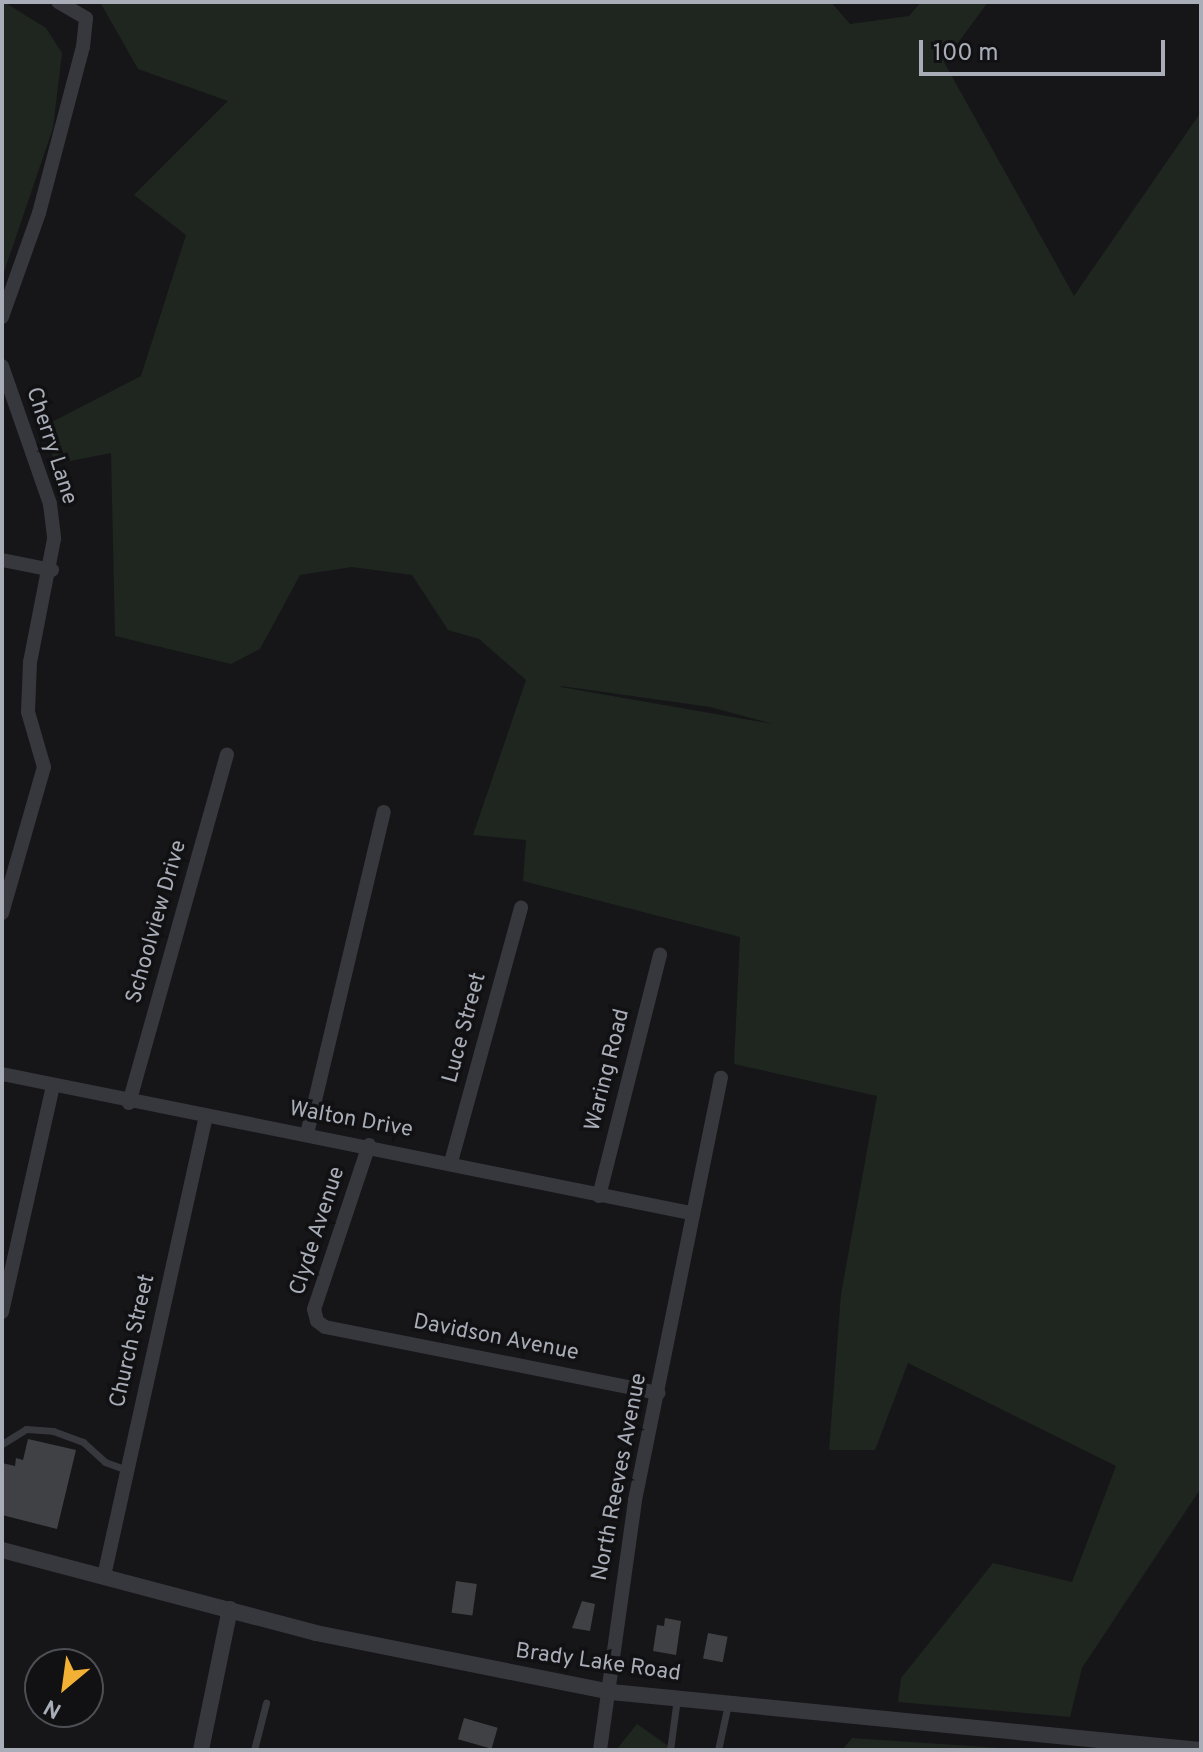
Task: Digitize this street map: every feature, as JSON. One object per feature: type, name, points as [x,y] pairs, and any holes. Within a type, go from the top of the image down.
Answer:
[{"type":"street","points":[[2,317],[39,213],[83,47],[86,18],[58,2]]},
{"type":"street","name":"Cherry Lane","points":[[2,366],[50,504],[52,570],[30,662],[28,712],[44,767],[2,913]]},
{"type":"street","points":[[2,560],[52,570]]},
{"type":"street","name":"Schoolview Drive","points":[[129,1103],[227,754]]},
{"type":"street","points":[[307,1134],[384,812]]},
{"type":"street","name":"Luce Street","points":[[451,1162],[521,907]]},
{"type":"street","name":"Waring Road","points":[[599,1196],[660,955]]},
{"type":"street","name":"Walton Drive","points":[[2,1074],[129,1103],[369,1145],[691,1213]]},
{"type":"street","name":"North Reeves Avenue","points":[[600,1750],[611,1692],[623,1571],[691,1213],[721,1078]]},
{"type":"street","points":[[2,1312],[53,1086]]},
{"type":"street","name":"Church Street","points":[[104,1576],[206,1117]]},
{"type":"street","name":"Clyde Avenue","points":[[325,1327],[314,1309],[369,1145]]},
{"type":"street","name":"Davidson Avenue","points":[[325,1327],[659,1393]]},
{"type":"street","name":"Brady Lake Road","points":[[2,1550],[426,1658],[611,1692],[1200,1750]]},
{"type":"street","points":[[201,1750],[230,1609]]},
{"type":"lane","points":[[2,1444],[26,1429],[53,1431],[83,1442],[105,1462],[127,1470]]},
{"type":"lane","points":[[670,1750],[677,1698]]},
{"type":"lane","points":[[718,1750],[729,1702]]},
{"type":"lane","points":[[254,1750],[266,1703]]},
{"type":"shaded area","points":[[4,2],[46,28],[62,53],[53,128],[2,278]]},
{"type":"shaded area","points":[[100,2],[831,2],[850,24],[909,16],[921,2],[988,2],[944,62],[1074,296],[1201,112],[1201,1488],[1082,1668],[1070,1717],[898,1702],[901,1678],[993,1563],[1072,1582],[1116,1466],[908,1363],[875,1450],[829,1450],[841,1294],[877,1096],[734,1064],[740,937],[523,881],[526,840],[473,835],[526,680],[479,639],[448,630],[412,575],[352,567],[300,575],[260,649],[231,664],[115,636],[111,453],[55,464],[44,426],[141,376],[186,235],[134,195],[228,101],[138,69]],"holes":[[[561,686],[710,707],[773,724]]]},
{"type":"shaded area","points":[[637,1724],[674,1750],[616,1750]]},
{"type":"shaded area","points":[[852,1738],[1001,1748],[1015,1750],[842,1750]]},
{"type":"building","points":[[28,1439],[76,1450],[57,1529],[2,1515],[2,1463],[15,1466],[16,1458],[23,1460]]},
{"type":"building","points":[[456,1581],[477,1584],[472,1616],[452,1613]]},
{"type":"building","points":[[582,1601],[595,1604],[590,1631],[572,1628]]},
{"type":"building","points":[[665,1618],[681,1621],[676,1655],[653,1651],[657,1625],[664,1626]]},
{"type":"building","points":[[708,1633],[728,1637],[723,1662],[703,1659]]},
{"type":"building","points":[[464,1718],[498,1728],[492,1749],[458,1739]]}]
